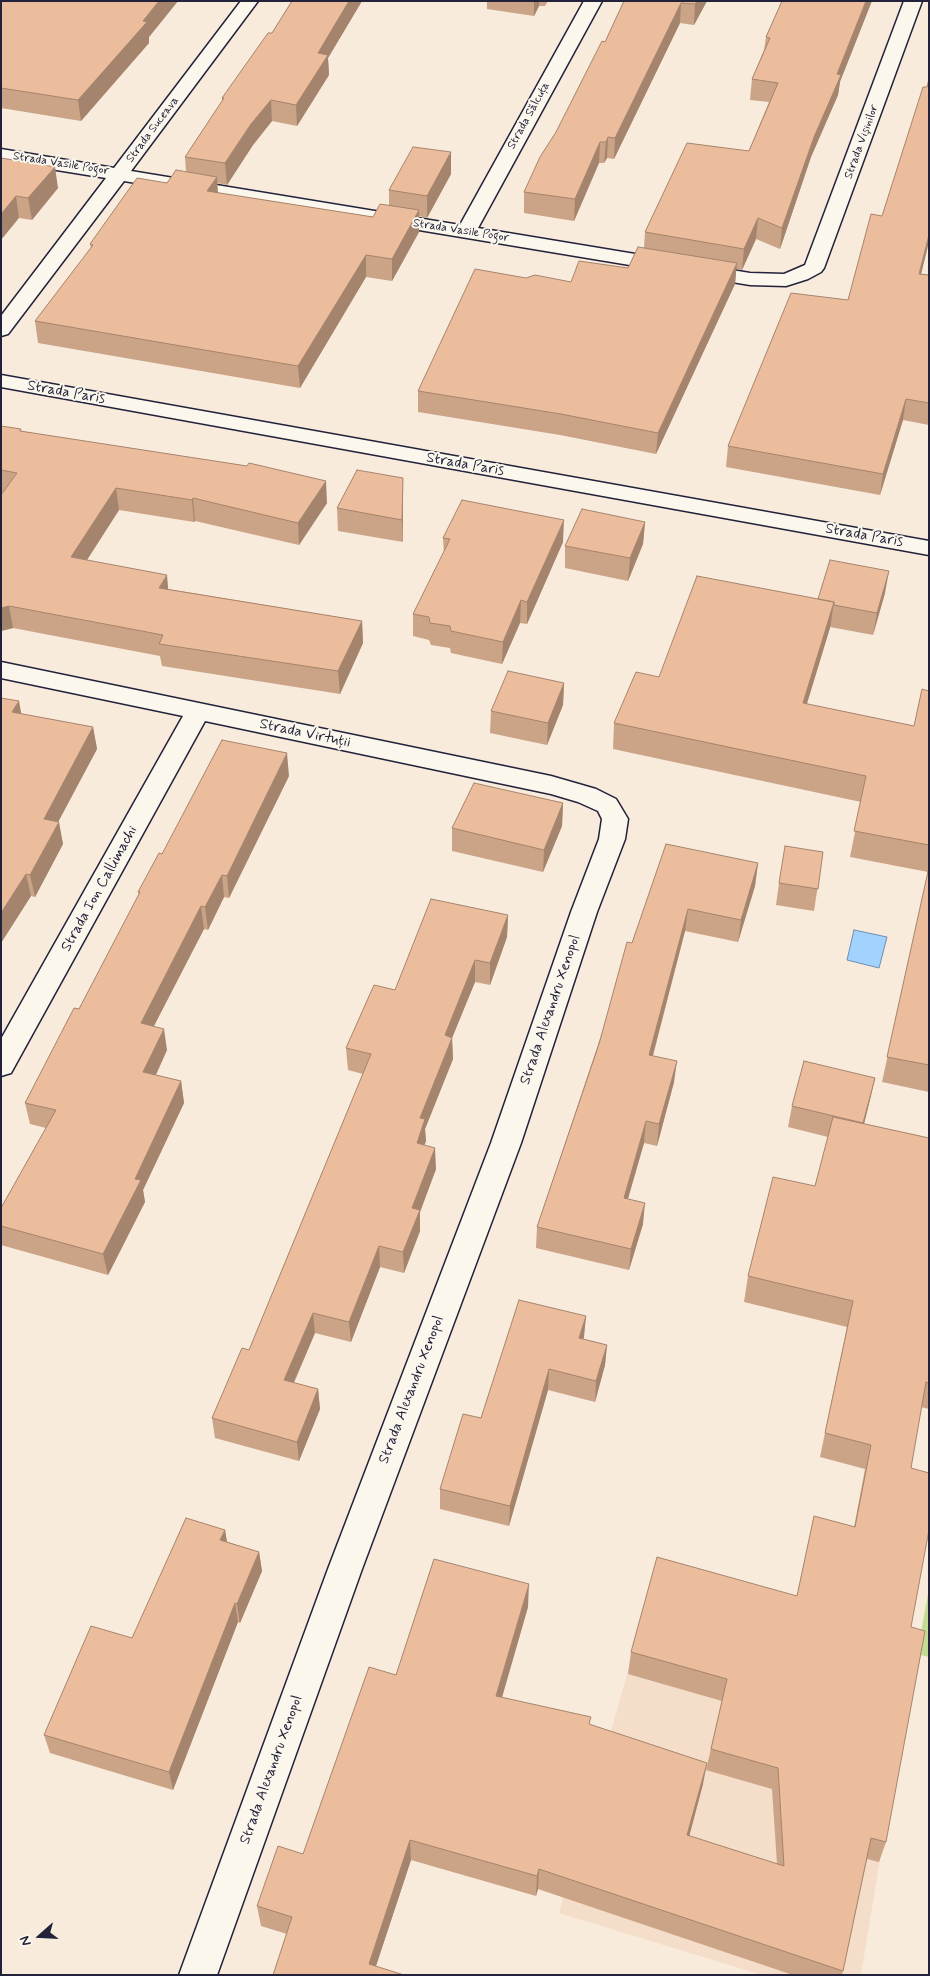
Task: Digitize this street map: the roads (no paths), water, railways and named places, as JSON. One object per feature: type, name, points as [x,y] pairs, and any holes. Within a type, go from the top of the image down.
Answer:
[{"type":"street","name":"Strada Suceava","points":[[1,330],[250,1]]},
{"type":"street","name":"Strada Sălcuța","points":[[466,232],[593,1]]},
{"type":"street","name":"Strada Vișinilor","points":[[801,276],[814,268],[820,254],[913,1]]},
{"type":"street","name":"Strada Vasile Pogor","points":[[1,155],[750,279],[786,280],[801,276]]},
{"type":"street","name":"Strada Paris","points":[[1,381],[929,548]]},
{"type":"street","name":"Strada Virtuții","points":[[1,670],[551,785],[587,795],[606,805]]},
{"type":"street","name":"Strada Ion Callimachi","points":[[1,1065],[198,712]]},
{"type":"street","name":"Strada Alexandru Xenopol","points":[[198,1975],[345,1569],[506,1143],[581,922],[612,839],[614,820],[606,805]]},
{"type":"water","points":[[854,930],[887,937],[879,968],[847,960]]}]
